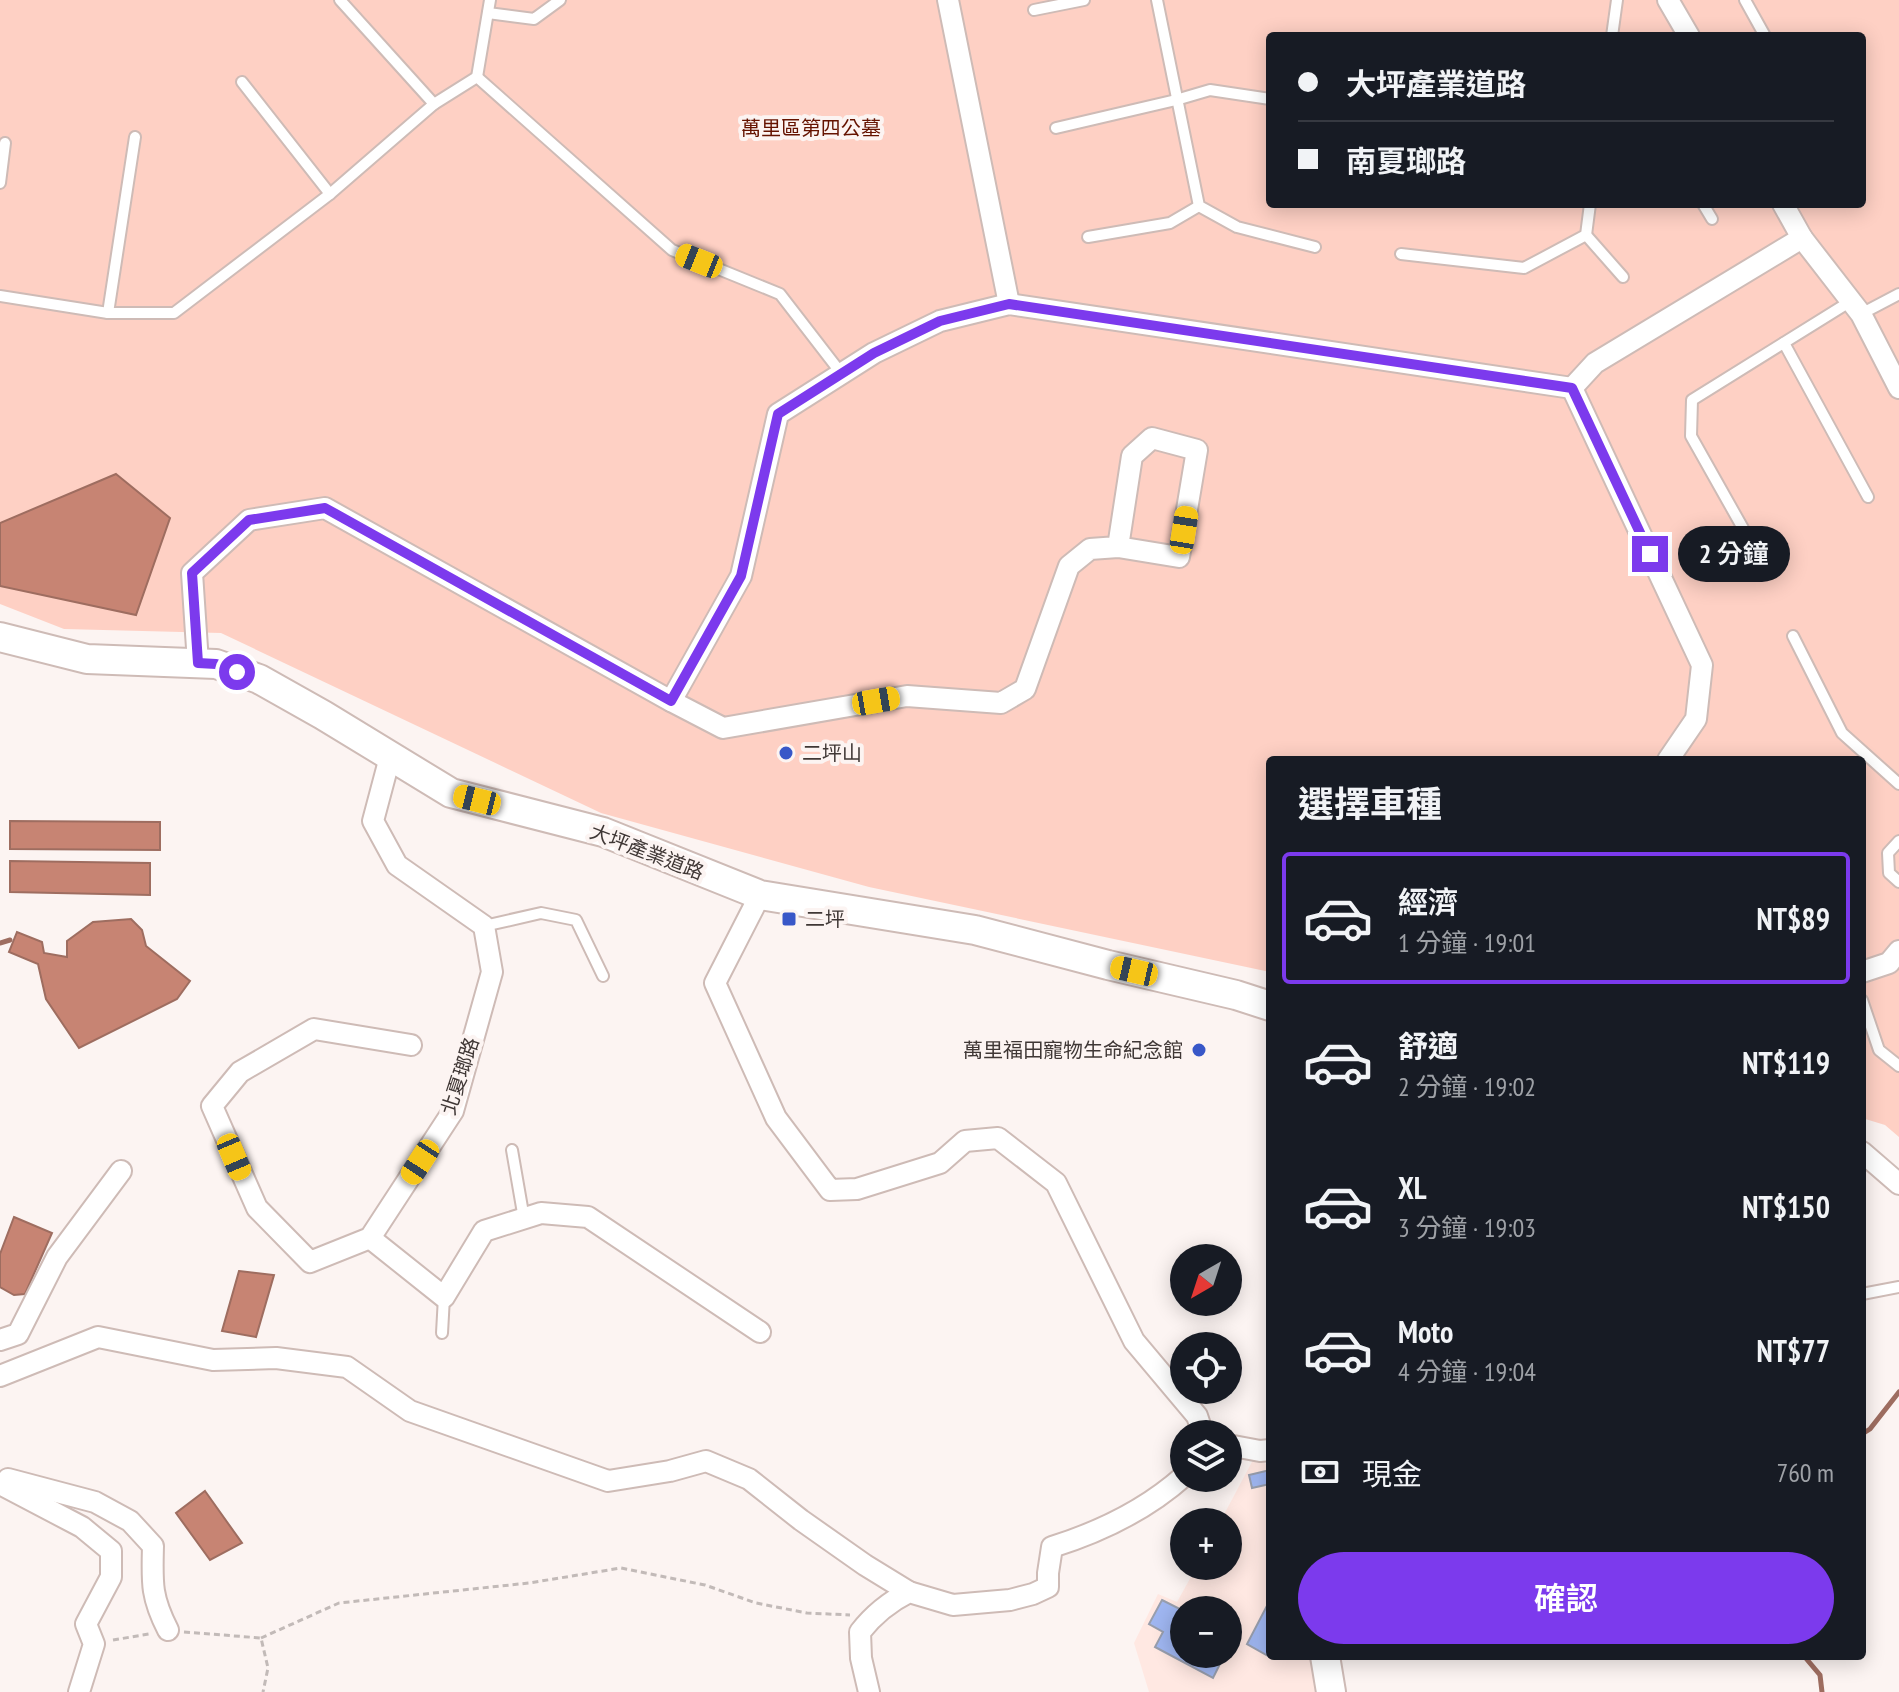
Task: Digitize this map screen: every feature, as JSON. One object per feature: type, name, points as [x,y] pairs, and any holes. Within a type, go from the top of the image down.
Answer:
[{"type":"street","points":[[948,0],[1009,304]]},
{"type":"street","points":[[1668,0],[1687,32]]},
{"type":"street","points":[[1785,208],[1802,238],[1856,308],[1899,388]]},
{"type":"street","points":[[1572,388],[1595,363],[1802,238]]},
{"type":"street","points":[[671,701],[741,576],[778,414],[874,353],[940,321],[1009,304],[1572,388]]},
{"type":"street","points":[[1572,388],[1702,665],[1696,719],[1671,756]]},
{"type":"street","points":[[198,663],[192,573],[249,520],[325,508],[723,728],[907,696],[1001,703],[1025,689],[1069,566],[1090,549],[1118,547],[1179,557],[1197,450],[1152,438],[1132,456],[1118,547]]},
{"type":"street","name":"大坪產業道路","points":[[0,637],[87,659],[216,664],[259,679],[451,793],[603,832],[760,895],[975,930],[1266,1005]]},
{"type":"street","points":[[390,757],[373,821],[397,865],[484,926]]},
{"type":"street","points":[[760,895],[715,983],[776,1118],[830,1190],[857,1189],[940,1163],[965,1141],[998,1138],[1056,1183],[1134,1341],[1198,1420]]},
{"type":"street","name":"北夏瑯路","points":[[370,1238],[453,1111],[492,972],[484,926]]},
{"type":"street","points":[[1866,971],[1889,963],[1899,951]]},
{"type":"street","points":[[411,1045],[314,1029],[240,1072],[212,1106],[257,1208],[310,1262],[370,1238],[444,1297],[484,1231],[541,1213],[588,1217],[760,1332]]},
{"type":"street","points":[[1866,1155],[1899,1184]]},
{"type":"street","points":[[0,1340],[18,1334],[57,1257],[121,1171]]},
{"type":"street","points":[[0,1376],[98,1337],[213,1360],[276,1358],[347,1367],[410,1411],[608,1481],[670,1471],[706,1461],[749,1479],[801,1520],[909,1592],[953,1605],[1010,1600],[1048,1587],[1052,1547],[1087,1536],[1153,1501],[1170,1487]]},
{"type":"street","points":[[1242,1448],[1266,1450]]},
{"type":"street","points":[[0,1483],[9,1479],[95,1502],[130,1521],[153,1546],[152,1581],[156,1608],[168,1630]]},
{"type":"street","points":[[0,1483],[82,1527],[111,1551],[111,1577],[86,1624],[94,1644],[79,1692]]},
{"type":"street","points":[[869,1692],[861,1658],[860,1632],[887,1603],[909,1592]]},
{"type":"street","points":[[1326,1660],[1331,1692]]},
{"type":"lane","points":[[340,0],[434,104]]},
{"type":"lane","points":[[0,296],[108,313],[174,313],[330,194],[434,104],[477,77],[490,0]]},
{"type":"lane","points":[[488,13],[534,19],[560,0]]},
{"type":"lane","points":[[1034,10],[1084,0]]},
{"type":"lane","points":[[1157,0],[1199,206],[1237,227],[1315,247]]},
{"type":"lane","points":[[1613,32],[1617,0]]},
{"type":"lane","points":[[1745,0],[1763,32]]},
{"type":"lane","points":[[477,77],[672,250],[780,294],[841,373]]},
{"type":"lane","points":[[242,82],[330,194]]},
{"type":"lane","points":[[1056,128],[1210,90],[1266,98]]},
{"type":"lane","points":[[108,313],[135,137]]},
{"type":"lane","points":[[0,183],[5,143]]},
{"type":"lane","points":[[1088,237],[1170,223],[1199,206]]},
{"type":"lane","points":[[1589,208],[1586,235],[1623,277]]},
{"type":"lane","points":[[1705,208],[1712,219]]},
{"type":"lane","points":[[1401,254],[1524,268],[1586,235]]},
{"type":"lane","points":[[1758,555],[1691,436],[1692,400],[1784,343],[1856,308],[1899,294]]},
{"type":"lane","points":[[1784,343],[1868,497]]},
{"type":"lane","points":[[1793,636],[1842,733],[1899,784]]},
{"type":"lane","points":[[1899,841],[1888,853],[1888,863],[1889,873],[1899,882]]},
{"type":"lane","points":[[484,926],[541,913],[576,920],[603,976]]},
{"type":"lane","points":[[1866,1012],[1879,1050],[1899,1066]]},
{"type":"lane","points":[[512,1150],[524,1219]]},
{"type":"lane","points":[[1866,1293],[1899,1287]]},
{"type":"lane","points":[[442,1333],[444,1297]]},
{"type":"path","points":[[94,1644],[168,1630],[261,1638],[339,1603],[529,1583],[621,1568],[705,1585],[756,1603],[807,1613],[864,1616],[870,1619]]},
{"type":"path","points":[[261,1638],[268,1668],[263,1692]]},
{"type":"shaded area","points":[[116,474],[170,518],[136,615],[0,586],[0,523]]},
{"type":"shaded area","points":[[10,821],[160,822],[160,850],[10,849]]},
{"type":"shaded area","points":[[10,861],[150,863],[150,895],[10,892]]},
{"type":"shaded area","points":[[131,919],[142,930],[146,946],[190,981],[177,999],[79,1048],[46,999],[38,964],[9,952],[17,932],[42,942],[44,953],[67,957],[67,941],[93,922]]},
{"type":"shaded area","points":[[14,1217],[52,1233],[25,1294],[14,1295],[0,1287],[0,1254]]},
{"type":"shaded area","points":[[239,1271],[274,1275],[256,1337],[222,1331]]},
{"type":"shaded area","points":[[1254,1458],[1266,1464],[1266,1660],[1318,1660],[1323,1692],[1149,1692],[1134,1643],[1158,1594],[1170,1599],[1170,1668],[1242,1668],[1242,1596],[1180,1596],[1189,1580],[1242,1580],[1242,1508],[1227,1508],[1236,1492],[1242,1492],[1242,1481]]},
{"type":"shaded area","points":[[205,1491],[242,1543],[210,1560],[176,1513]]},
{"type":"green space","name":"萬里區第四公墓","points":[[0,0],[1899,0],[1899,1137],[1885,1125],[1866,1119],[1866,756],[1266,756],[1266,971],[869,887],[601,813],[221,633],[64,629],[0,604]]},
{"type":"building","points":[[1266,1471],[1266,1485],[1252,1488],[1249,1475]]},
{"type":"building","points":[[1162,1600],[1170,1604],[1170,1655],[1155,1647],[1163,1632],[1149,1624]]},
{"type":"building","points":[[1266,1608],[1266,1655],[1247,1644]]},
{"type":"building","points":[[1194,1668],[1218,1668],[1213,1678]]},
{"type":"waterway","points":[[0,943],[10,940]]},
{"type":"waterway","points":[[1866,1432],[1899,1392]]},
{"type":"waterway","points":[[1807,1660],[1820,1675],[1822,1692]]},
{"type":"place","name":"二坪山","points":[[786,753]]},
{"type":"place","name":"二坪","points":[[789,919]]},
{"type":"place","name":"萬里福田寵物生命紀念館","points":[[1199,1050]]},
{"type":"route","points":[[237,672],[216,664],[198,663],[192,573],[249,520],[325,508],[671,701],[741,576],[778,414],[874,353],[940,321],[1009,304],[1572,388],[1650,554]]}]
